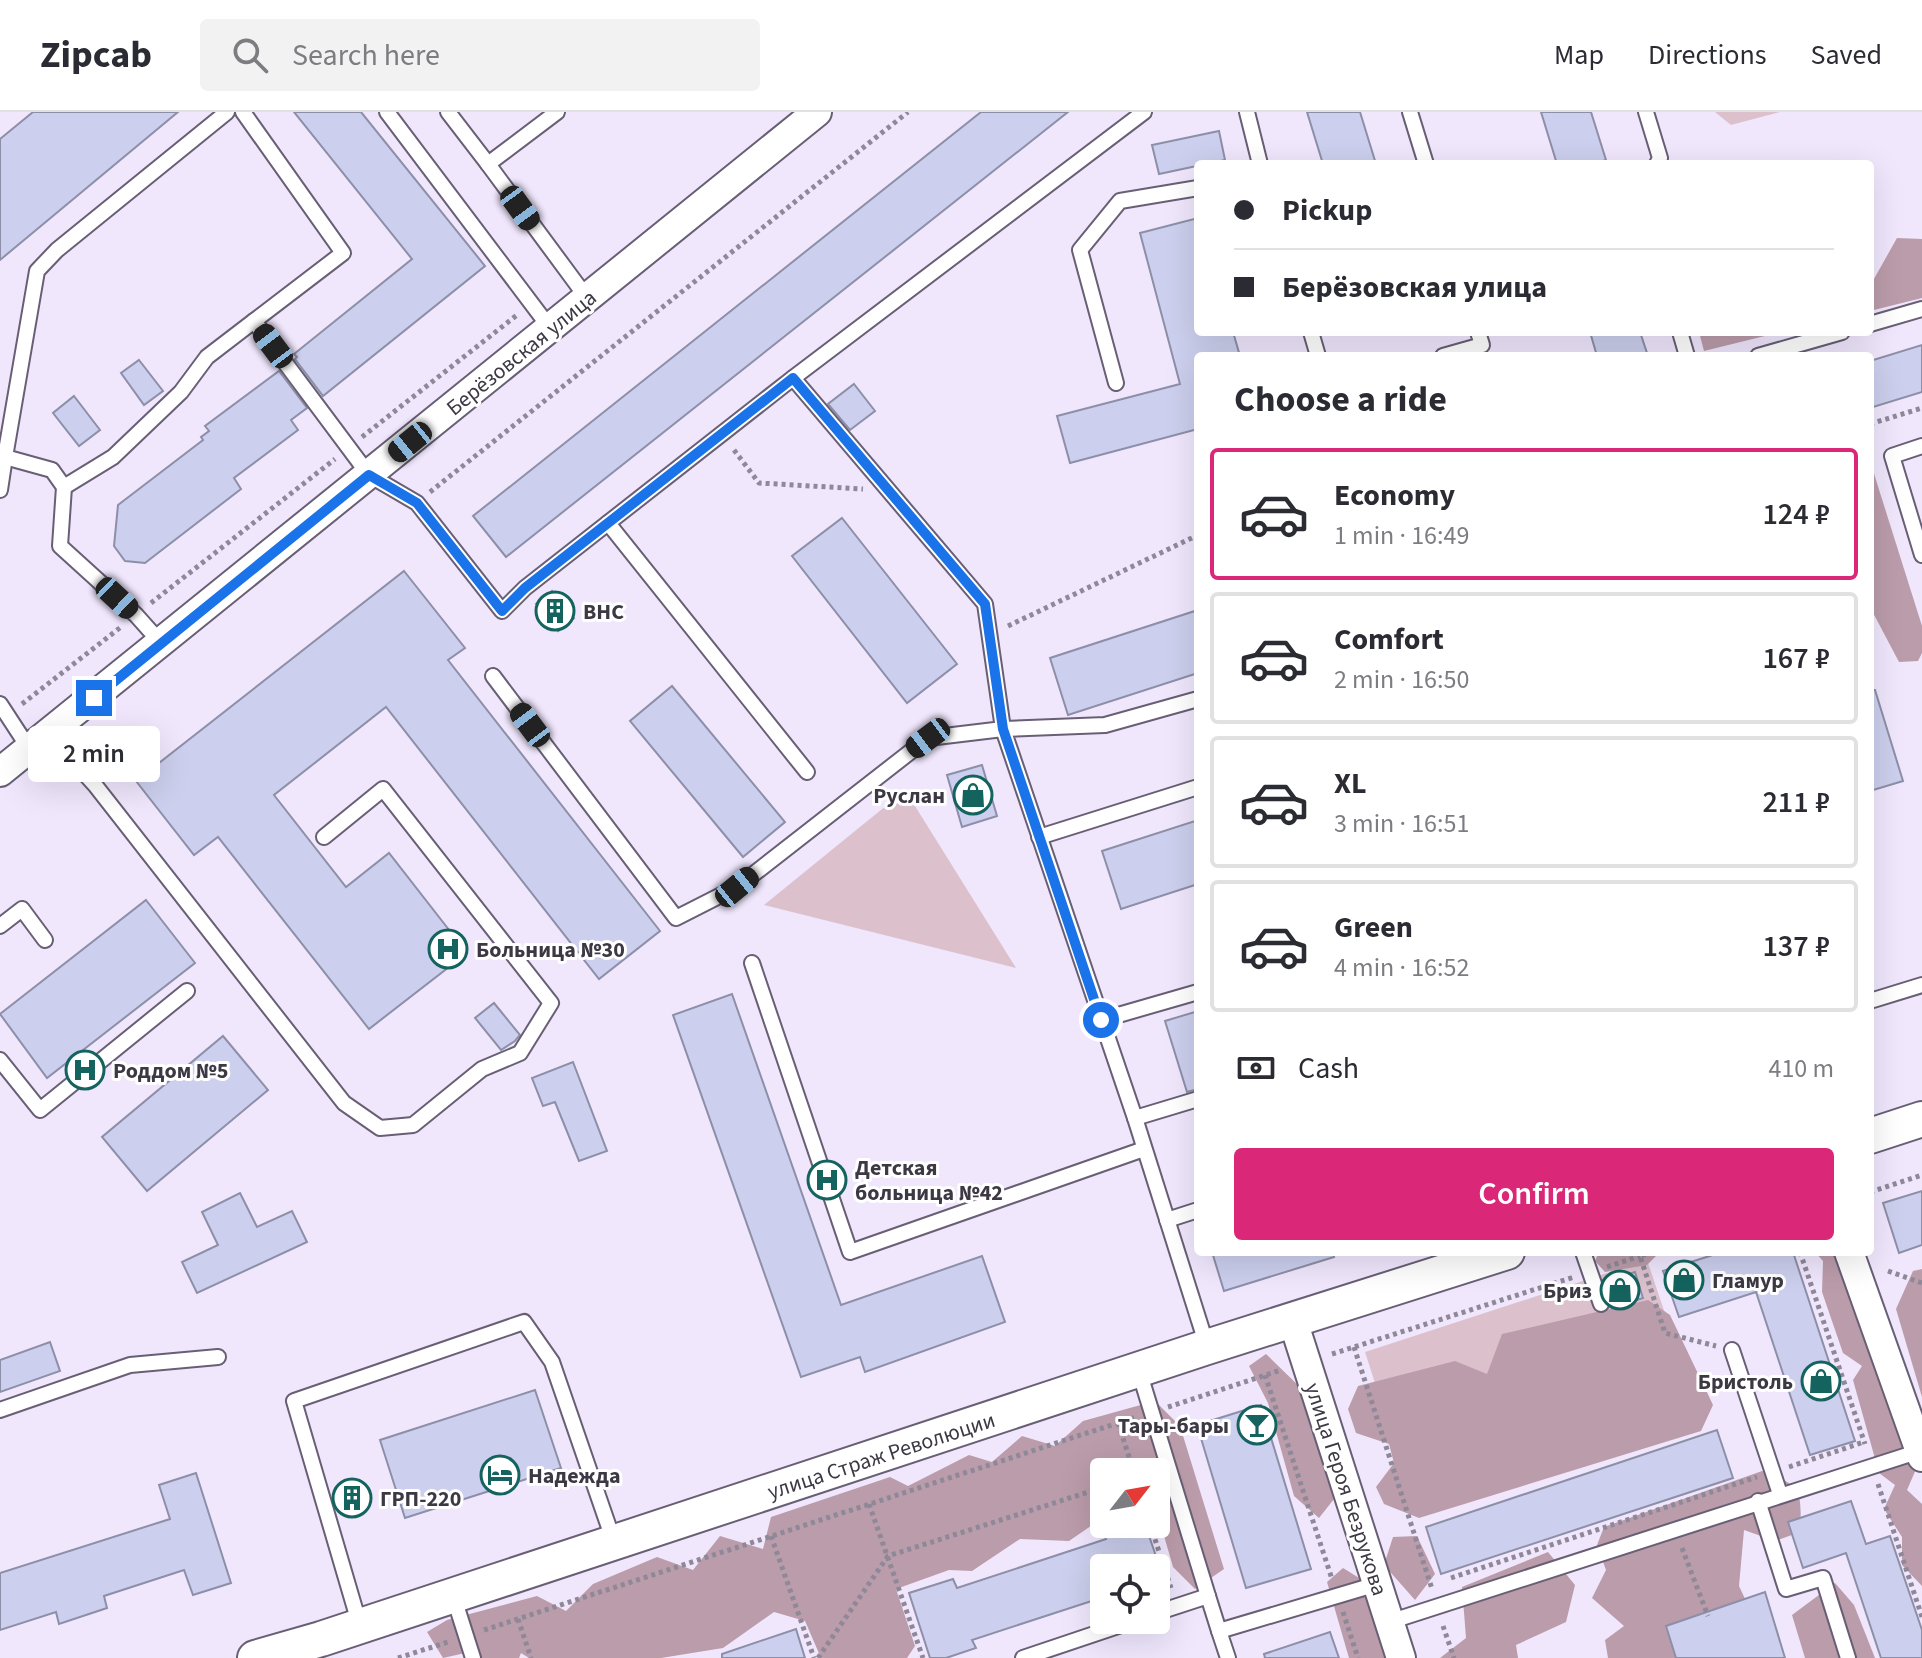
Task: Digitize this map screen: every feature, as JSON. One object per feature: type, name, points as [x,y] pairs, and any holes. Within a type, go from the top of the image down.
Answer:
[{"type":"street","name":"Берёзовская улица","points":[[0,772],[817,112]]},
{"type":"street","points":[[1874,1135],[1922,1119]]},
{"type":"street","name":"улица Страж Революции","points":[[255,1658],[324,1648],[360,1626],[1207,1347],[1495,1256]]},
{"type":"street","points":[[1850,1256],[1921,1453]]},
{"type":"street","name":"улица Героя Безрукова","points":[[1293,1321],[1401,1658]]},
{"type":"lane","points":[[0,490],[37,271],[57,250],[227,112]]},
{"type":"lane","points":[[64,487],[113,457],[181,392],[207,357],[343,253],[243,112]]},
{"type":"lane","points":[[387,112],[550,328]]},
{"type":"lane","points":[[448,112],[587,298]]},
{"type":"lane","points":[[488,164],[557,112]]},
{"type":"lane","points":[[254,321],[369,475],[417,503],[502,611],[525,588],[793,378],[1144,112]]},
{"type":"lane","points":[[1247,112],[1259,160]]},
{"type":"lane","points":[[1410,112],[1425,160]]},
{"type":"lane","points":[[1646,112],[1659,160]]},
{"type":"lane","points":[[1116,383],[1080,250],[1120,201],[1194,189]]},
{"type":"lane","points":[[1874,323],[1922,309]]},
{"type":"lane","points":[[1772,352],[1828,336]]},
{"type":"lane","points":[[1456,352],[1482,344]]},
{"type":"lane","points":[[793,378],[985,604],[1003,729],[1135,1118],[1207,1347]]},
{"type":"lane","points":[[1922,446],[1892,456],[1922,555]]},
{"type":"lane","points":[[5,457],[52,470],[64,487],[60,546],[136,615],[161,643]]},
{"type":"lane","points":[[608,523],[807,772]]},
{"type":"lane","points":[[493,676],[676,918],[737,887],[928,738],[1003,729],[1105,725],[1194,700]]},
{"type":"lane","points":[[4,710],[95,785],[344,1103],[380,1128],[413,1125],[482,1069],[520,1053],[551,1003],[383,789],[324,837]]},
{"type":"lane","points":[[1039,837],[1194,788]]},
{"type":"lane","points":[[0,926],[22,909],[45,940]]},
{"type":"lane","points":[[752,963],[850,1252],[1144,1149]]},
{"type":"lane","points":[[1874,1000],[1922,985]]},
{"type":"lane","points":[[0,1060],[40,1110],[187,991]]},
{"type":"lane","points":[[1101,1020],[1194,993]]},
{"type":"lane","points":[[1135,1118],[1194,1100]]},
{"type":"lane","points":[[1167,1220],[1194,1211]]},
{"type":"lane","points":[[1584,1256],[1601,1304]]},
{"type":"lane","points":[[360,1626],[294,1401],[524,1322],[552,1362],[614,1542]]},
{"type":"lane","points":[[1732,1350],[1780,1494]]},
{"type":"lane","points":[[0,1410],[130,1365],[218,1357]]},
{"type":"lane","points":[[1139,1370],[1228,1658]]},
{"type":"lane","points":[[1389,1622],[1780,1494],[1921,1453]]},
{"type":"lane","points":[[1758,1501],[1786,1589],[1823,1578],[1848,1658]]},
{"type":"lane","points":[[1219,1631],[1377,1584]]},
{"type":"lane","points":[[453,1595],[473,1658]]},
{"type":"lane","points":[[1170,1608],[1208,1596]]},
{"type":"lane","points":[[1023,1658],[1094,1634]]},
{"type":"path","points":[[417,503],[908,112]]},
{"type":"path","points":[[4,710],[136,615],[531,304]]},
{"type":"path","points":[[1874,423],[1922,408]]},
{"type":"path","points":[[722,434],[759,483],[888,490]]},
{"type":"path","points":[[989,635],[1194,537]]},
{"type":"path","points":[[1874,1191],[1922,1175]]},
{"type":"path","points":[[398,1658],[1640,1256],[1665,1333],[1732,1350]]},
{"type":"path","points":[[1801,1256],[1922,1617]]},
{"type":"path","points":[[1888,1271],[1922,1283]]},
{"type":"path","points":[[1354,1347],[1454,1658]]},
{"type":"path","points":[[1265,1375],[1358,1658]]},
{"type":"path","points":[[1118,1423],[1129,1458]]},
{"type":"path","points":[[1430,1584],[1864,1442]]},
{"type":"path","points":[[816,1658],[888,1556],[1090,1491]]},
{"type":"path","points":[[869,1504],[923,1658]]},
{"type":"path","points":[[1675,1528],[1708,1616]]},
{"type":"path","points":[[771,1536],[816,1658]]},
{"type":"path","points":[[1155,1538],[1177,1606]]},
{"type":"path","points":[[518,1619],[531,1658]]},
{"type":"shaded area","points":[[1715,112],[1780,112],[1731,125]]},
{"type":"shaded area","points":[[1897,238],[1922,239],[1922,298],[1874,310],[1874,279]]},
{"type":"shaded area","points":[[1700,336],[1765,336],[1704,351]]},
{"type":"shaded area","points":[[1874,474],[1922,626],[1922,653],[1918,661],[1899,662],[1874,615]]},
{"type":"shaded area","points":[[905,800],[915,806],[1016,968],[764,905],[887,805]]},
{"type":"shaded area","points":[[1597,1256],[1656,1256],[1647,1265],[1605,1272],[1595,1261]]},
{"type":"shaded area","points":[[1819,1256],[1842,1256],[1920,1460],[1907,1490],[1922,1504],[1922,1586],[1902,1565],[1902,1537],[1884,1509],[1895,1485],[1879,1473],[1853,1380],[1862,1366],[1843,1353],[1822,1292],[1823,1261]]},
{"type":"shaded area","points":[[1647,1260],[1702,1423],[1417,1514],[1365,1352]]},
{"type":"shaded area","points":[[1922,1269],[1922,1397],[1896,1309],[1913,1271]]},
{"type":"shaded area","points":[[1648,1300],[1670,1315],[1713,1405],[1701,1431],[1419,1518],[1384,1504],[1376,1487],[1394,1463],[1389,1444],[1356,1433],[1348,1409],[1358,1386],[1455,1361],[1487,1374],[1502,1334]]},
{"type":"shaded area","points":[[1266,1354],[1302,1389],[1334,1499],[1319,1518],[1294,1496],[1268,1403],[1249,1366]]},
{"type":"shaded area","points":[[1155,1401],[1180,1426],[1224,1569],[1195,1589],[1173,1567],[1165,1538],[1170,1538],[1170,1458],[1090,1458],[1090,1527],[1069,1541],[1020,1539],[972,1571],[949,1570],[896,1589],[915,1646],[907,1658],[821,1658],[805,1621],[774,1612],[723,1648],[661,1658],[529,1658],[521,1653],[519,1658],[478,1658],[474,1651],[443,1658],[427,1632],[447,1620],[537,1596],[566,1611],[593,1584],[657,1557],[693,1570],[720,1536],[763,1549],[771,1517],[890,1477],[908,1486],[969,1455],[992,1462],[1022,1436],[1055,1446],[1083,1421]]},
{"type":"shaded area","points":[[1762,1471],[1785,1481],[1797,1491],[1801,1518],[1800,1532],[1775,1541],[1744,1530],[1739,1586],[1762,1635],[1762,1658],[1608,1658],[1605,1640],[1624,1626],[1592,1598],[1606,1570],[1597,1545],[1604,1527]]},
{"type":"shaded area","points":[[1417,1536],[1435,1574],[1415,1600],[1384,1565],[1393,1537]]},
{"type":"shaded area","points":[[1548,1552],[1575,1585],[1566,1622],[1516,1645],[1518,1658],[1440,1658],[1466,1638],[1462,1587]]},
{"type":"shaded area","points":[[1343,1568],[1364,1581],[1387,1658],[1349,1658],[1327,1582]]},
{"type":"shaded area","points":[[1835,1583],[1854,1605],[1875,1658],[1805,1658],[1792,1615]]},
{"type":"building","points":[[33,112],[178,112],[0,260],[0,139]]},
{"type":"building","points":[[294,112],[361,112],[485,266],[323,396],[294,354],[412,259]]},
{"type":"building","points":[[981,112],[1068,112],[506,557],[473,516]]},
{"type":"building","points":[[1307,112],[1360,112],[1375,160],[1322,160]]},
{"type":"building","points":[[1541,112],[1591,112],[1606,160],[1556,160]]},
{"type":"building","points":[[1219,131],[1225,160],[1194,160],[1194,167],[1159,174],[1152,145]]},
{"type":"building","points":[[1194,219],[1194,336],[1234,336],[1239,352],[1194,352],[1194,430],[1070,463],[1057,416],[1180,384],[1140,233]]},
{"type":"building","points":[[1591,336],[1641,336],[1647,352],[1596,352]]},
{"type":"building","points":[[1922,345],[1922,392],[1874,407],[1874,360]]},
{"type":"building","points":[[139,360],[163,391],[144,405],[121,373]]},
{"type":"building","points":[[279,371],[307,408],[291,420],[298,430],[234,478],[241,489],[145,563],[125,561],[114,546],[118,505],[203,440],[201,437],[209,431],[205,426]]},
{"type":"building","points":[[854,384],[875,411],[850,430],[828,404]]},
{"type":"building","points":[[74,396],[100,430],[79,446],[53,413]]},
{"type":"building","points":[[842,518],[957,664],[907,703],[792,556]]},
{"type":"building","points":[[404,571],[465,648],[448,660],[660,931],[599,979],[386,707],[274,795],[346,887],[389,853],[467,953],[369,1029],[218,837],[194,855],[136,781]]},
{"type":"building","name":"ВНС","points":[[552,591],[574,618],[558,631],[536,604]]},
{"type":"building","points":[[1194,611],[1194,674],[1068,715],[1050,658]]},
{"type":"building","points":[[672,686],[785,822],[743,857],[630,721]]},
{"type":"building","points":[[1874,690],[1875,690],[1903,781],[1874,790]]},
{"type":"building","points":[[982,765],[997,816],[962,827],[947,775]]},
{"type":"building","points":[[1194,821],[1194,885],[1121,909],[1102,851]]},
{"type":"building","points":[[146,900],[195,963],[47,1078],[0,1014]]},
{"type":"building","points":[[732,994],[841,1305],[982,1256],[1005,1322],[865,1372],[860,1357],[801,1377],[673,1015]]},
{"type":"building","points":[[494,1003],[520,1035],[501,1050],[475,1018]]},
{"type":"building","points":[[1194,1012],[1194,1090],[1187,1092],[1165,1021]]},
{"type":"building","points":[[223,1036],[268,1090],[147,1191],[102,1137]]},
{"type":"building","points":[[573,1062],[607,1151],[579,1161],[555,1102],[543,1106],[532,1078]]},
{"type":"building","points":[[1922,1191],[1922,1245],[1899,1253],[1883,1203]]},
{"type":"building","points":[[240,1193],[257,1227],[292,1211],[307,1242],[197,1293],[182,1262],[218,1245],[202,1212]]},
{"type":"building","points":[[1213,1256],[1334,1256],[1334,1257],[1224,1291]]},
{"type":"building","points":[[1710,1256],[1794,1256],[1855,1441],[1810,1455],[1756,1292],[1679,1317],[1663,1271]]},
{"type":"building","points":[[1635,1272],[1643,1298],[1612,1308],[1604,1282]]},
{"type":"building","points":[[50,1342],[60,1371],[0,1392],[0,1360]]},
{"type":"building","points":[[535,1390],[561,1468],[405,1518],[380,1440]]},
{"type":"building","points":[[1261,1405],[1311,1569],[1246,1588],[1197,1425]]},
{"type":"building","points":[[1717,1430],[1733,1478],[1441,1574],[1426,1527]]},
{"type":"building","points":[[196,1473],[231,1583],[193,1595],[184,1570],[104,1596],[107,1608],[59,1624],[56,1612],[0,1630],[0,1573],[170,1519],[159,1485]]},
{"type":"building","points":[[1851,1501],[1866,1544],[1890,1536],[1922,1630],[1922,1658],[1881,1658],[1846,1553],[1803,1568],[1788,1522]]},
{"type":"building","points":[[1150,1538],[1155,1554],[1090,1554],[1090,1602],[972,1640],[976,1648],[946,1658],[930,1658],[909,1593],[953,1579],[957,1588],[1106,1539]]},
{"type":"building","points":[[1765,1592],[1785,1658],[1676,1658],[1666,1626]]},
{"type":"building","points":[[796,1629],[805,1658],[722,1658],[722,1654]]},
{"type":"building","points":[[1330,1632],[1339,1658],[1265,1658],[1264,1654]]},
{"type":"place","name":"ВНС","points":[[555,611]]},
{"type":"place","name":"Руслан","points":[[973,795]]},
{"type":"place","name":"Больница №30","points":[[448,949]]},
{"type":"place","name":"Роддом №5","points":[[85,1070]]},
{"type":"place","name":"Детская больница №42","points":[[827,1180]]},
{"type":"place","name":"Гламур","points":[[1684,1280]]},
{"type":"place","name":"Бриз","points":[[1620,1290]]},
{"type":"place","name":"Бристоль","points":[[1821,1381]]},
{"type":"place","name":"Тары-бары","points":[[1257,1425]]},
{"type":"place","name":"Надежда","points":[[500,1475]]},
{"type":"place","name":"ГРП-220","points":[[352,1498]]},
{"type":"route","points":[[94,698],[369,475],[417,503],[502,611],[525,588],[793,378],[985,604],[1003,729],[1101,1020]]}]
